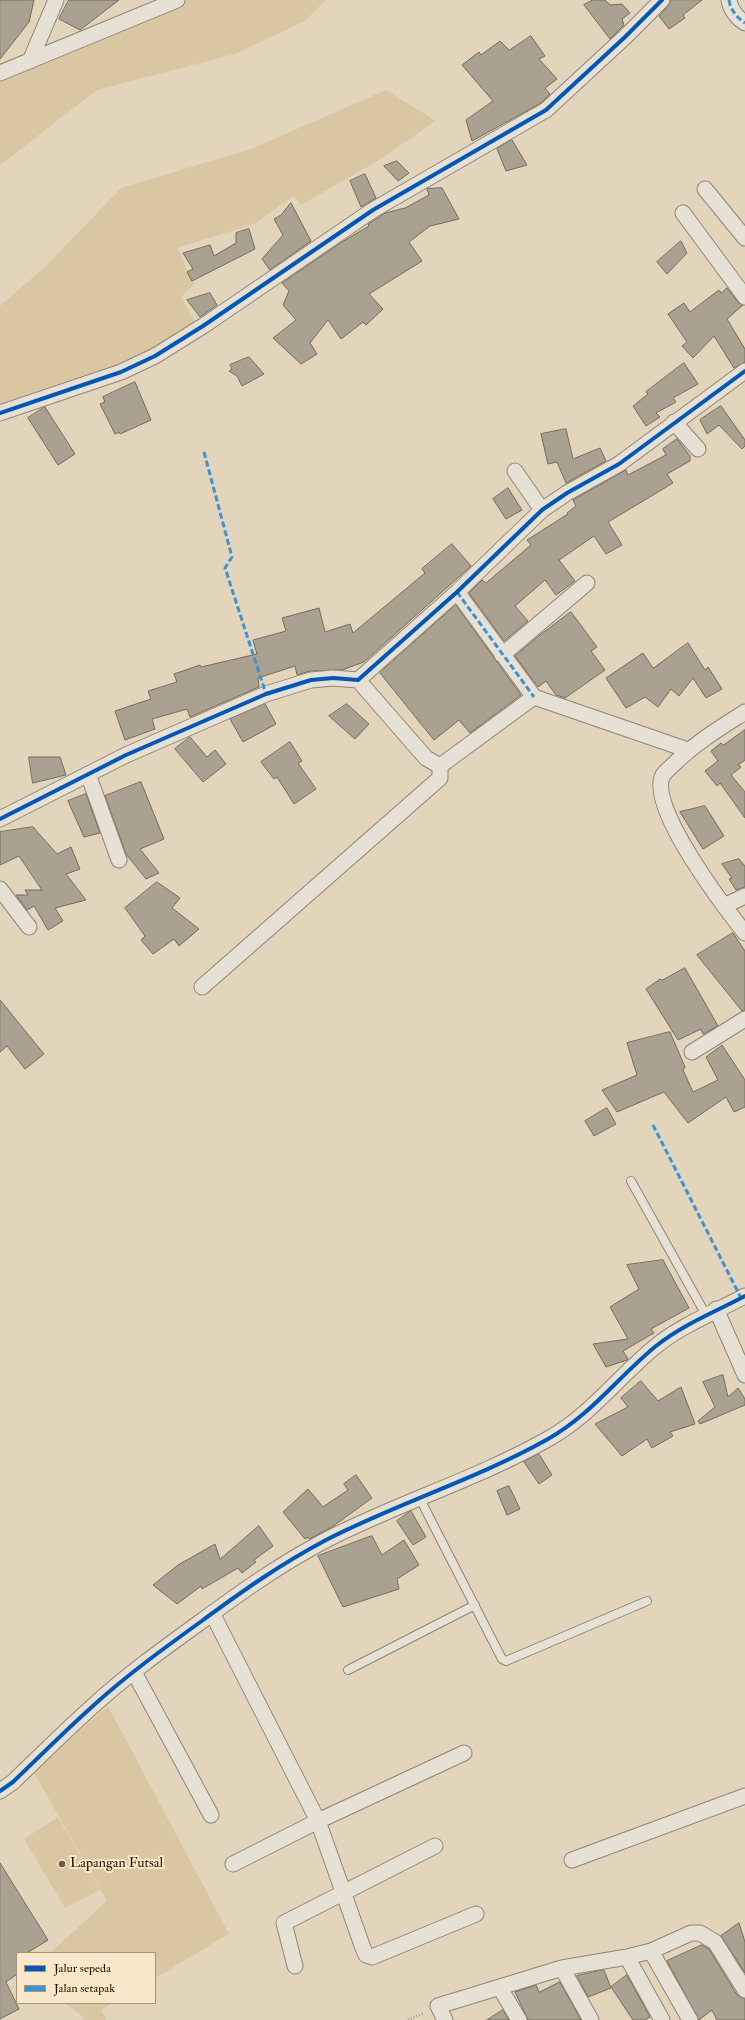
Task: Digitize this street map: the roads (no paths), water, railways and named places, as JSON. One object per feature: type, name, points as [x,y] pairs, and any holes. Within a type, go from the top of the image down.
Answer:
[{"type":"street","points":[[30,61],[56,0]]},
{"type":"street","points":[[0,73],[177,0]]},
{"type":"street","points":[[0,413],[121,372],[155,356],[203,326],[373,210],[546,110],[625,37],[662,0]]},
{"type":"street","points":[[729,0],[739,19],[745,23]]},
{"type":"street","points":[[705,189],[745,238]]},
{"type":"street","points":[[683,213],[745,297]]},
{"type":"street","points":[[358,680],[457,592],[542,510],[566,493],[619,464],[745,371]]},
{"type":"street","points":[[674,422],[698,449]]},
{"type":"street","points":[[515,471],[542,510]]},
{"type":"street","points":[[502,655],[587,583]]},
{"type":"street","points":[[457,592],[534,697],[688,750]]},
{"type":"street","points":[[0,819],[134,751],[258,697],[289,685],[312,680],[333,678],[358,680],[426,758],[440,766]]},
{"type":"street","points":[[440,766],[534,697]]},
{"type":"street","points":[[745,712],[688,750],[663,775],[661,786],[662,798],[675,829],[690,855],[724,906],[745,933]]},
{"type":"street","points":[[202,987],[440,778],[440,766]]},
{"type":"street","points":[[88,774],[119,860]]},
{"type":"street","points":[[0,889],[29,926]]},
{"type":"street","points":[[724,906],[745,896]]},
{"type":"street","points":[[692,1052],[745,1019]]},
{"type":"street","points":[[0,1791],[13,1782],[95,1704],[134,1672],[270,1571],[327,1540],[419,1497],[482,1472],[548,1439],[577,1421],[638,1361],[658,1344],[711,1312],[745,1296]]},
{"type":"street","points":[[711,1312],[745,1375]]},
{"type":"street","points":[[212,1613],[318,1821],[366,1955],[372,1957],[476,1914]]},
{"type":"street","points":[[134,1672],[211,1814]]},
{"type":"street","points":[[233,1864],[318,1821],[464,1753]]},
{"type":"street","points":[[572,1860],[745,1796]]},
{"type":"street","points":[[295,1966],[284,1923],[435,1846]]},
{"type":"street","points":[[445,2020],[438,2006],[562,1968],[627,1957],[651,1951],[691,1933],[700,1933],[715,1942],[745,1990]]},
{"type":"street","points":[[651,1951],[690,2020]]},
{"type":"street","points":[[627,1957],[662,2020]]},
{"type":"street","points":[[562,1968],[591,2020]]},
{"type":"street","points":[[500,1988],[519,2020]]},
{"type":"lane","points":[[631,1181],[711,1312]]},
{"type":"lane","points":[[419,1497],[502,1659],[508,1661],[647,1600]]},
{"type":"lane","points":[[348,1670],[475,1605]]},
{"type":"place","name":"Lapangan Futsal","points":[[62,1864]]}]
